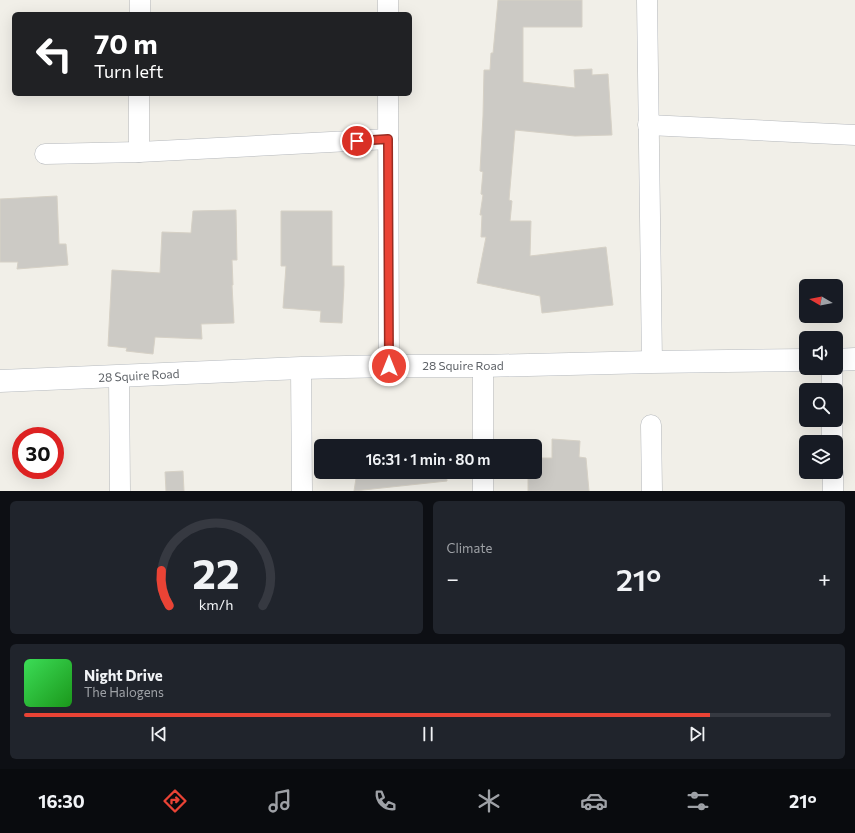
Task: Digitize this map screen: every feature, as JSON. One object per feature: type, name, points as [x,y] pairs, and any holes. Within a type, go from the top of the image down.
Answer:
[{"type":"street","points":[[140,0],[140,12]]},
{"type":"street","points":[[388,0],[388,12]]},
{"type":"street","points":[[647,0],[652,362]]},
{"type":"street","points":[[139,96],[139,152]]},
{"type":"street","points":[[388,96],[389,366]]},
{"type":"street","points":[[648,125],[855,134]]},
{"type":"street","points":[[45,154],[139,152],[388,139]]},
{"type":"street","points":[[843,360],[855,359]]},
{"type":"street","name":"28 Squire Road","points":[[0,381],[302,368],[799,360]]},
{"type":"street","points":[[483,366],[483,439]]},
{"type":"street","points":[[302,368],[302,491]]},
{"type":"street","points":[[119,377],[120,491]]},
{"type":"street","points":[[651,426],[652,491]]},
{"type":"street","points":[[483,479],[483,491]]},
{"type":"street","points":[[833,479],[833,491]]},
{"type":"building","points":[[498,0],[582,0],[582,27],[523,27],[523,82],[575,88],[574,70],[592,69],[592,75],[608,74],[612,135],[575,136],[515,130],[509,200],[512,201],[510,221],[531,221],[530,256],[606,247],[613,305],[542,313],[540,296],[477,283],[486,237],[481,237],[482,215],[480,215],[483,195],[481,194],[483,172],[480,171],[484,70],[490,70]]},
{"type":"building","points":[[57,196],[59,244],[66,244],[68,265],[17,269],[18,262],[0,262],[0,199]]},
{"type":"building","points":[[236,210],[237,260],[232,260],[234,323],[201,324],[202,339],[155,337],[153,354],[126,351],[127,348],[108,346],[112,270],[160,273],[162,232],[191,233],[193,211]]},
{"type":"building","points":[[281,211],[332,211],[332,266],[344,266],[342,323],[320,322],[321,311],[283,308],[286,266],[281,266]]},
{"type":"building","points":[[552,439],[580,441],[579,457],[586,458],[589,491],[528,491],[528,479],[542,479],[542,458],[552,458]]},
{"type":"building","points":[[183,471],[184,491],[166,491],[165,472]]},
{"type":"building","points":[[356,479],[447,479],[447,481],[354,491]]},
{"type":"route","points":[[357,141],[388,139],[389,366]]}]
